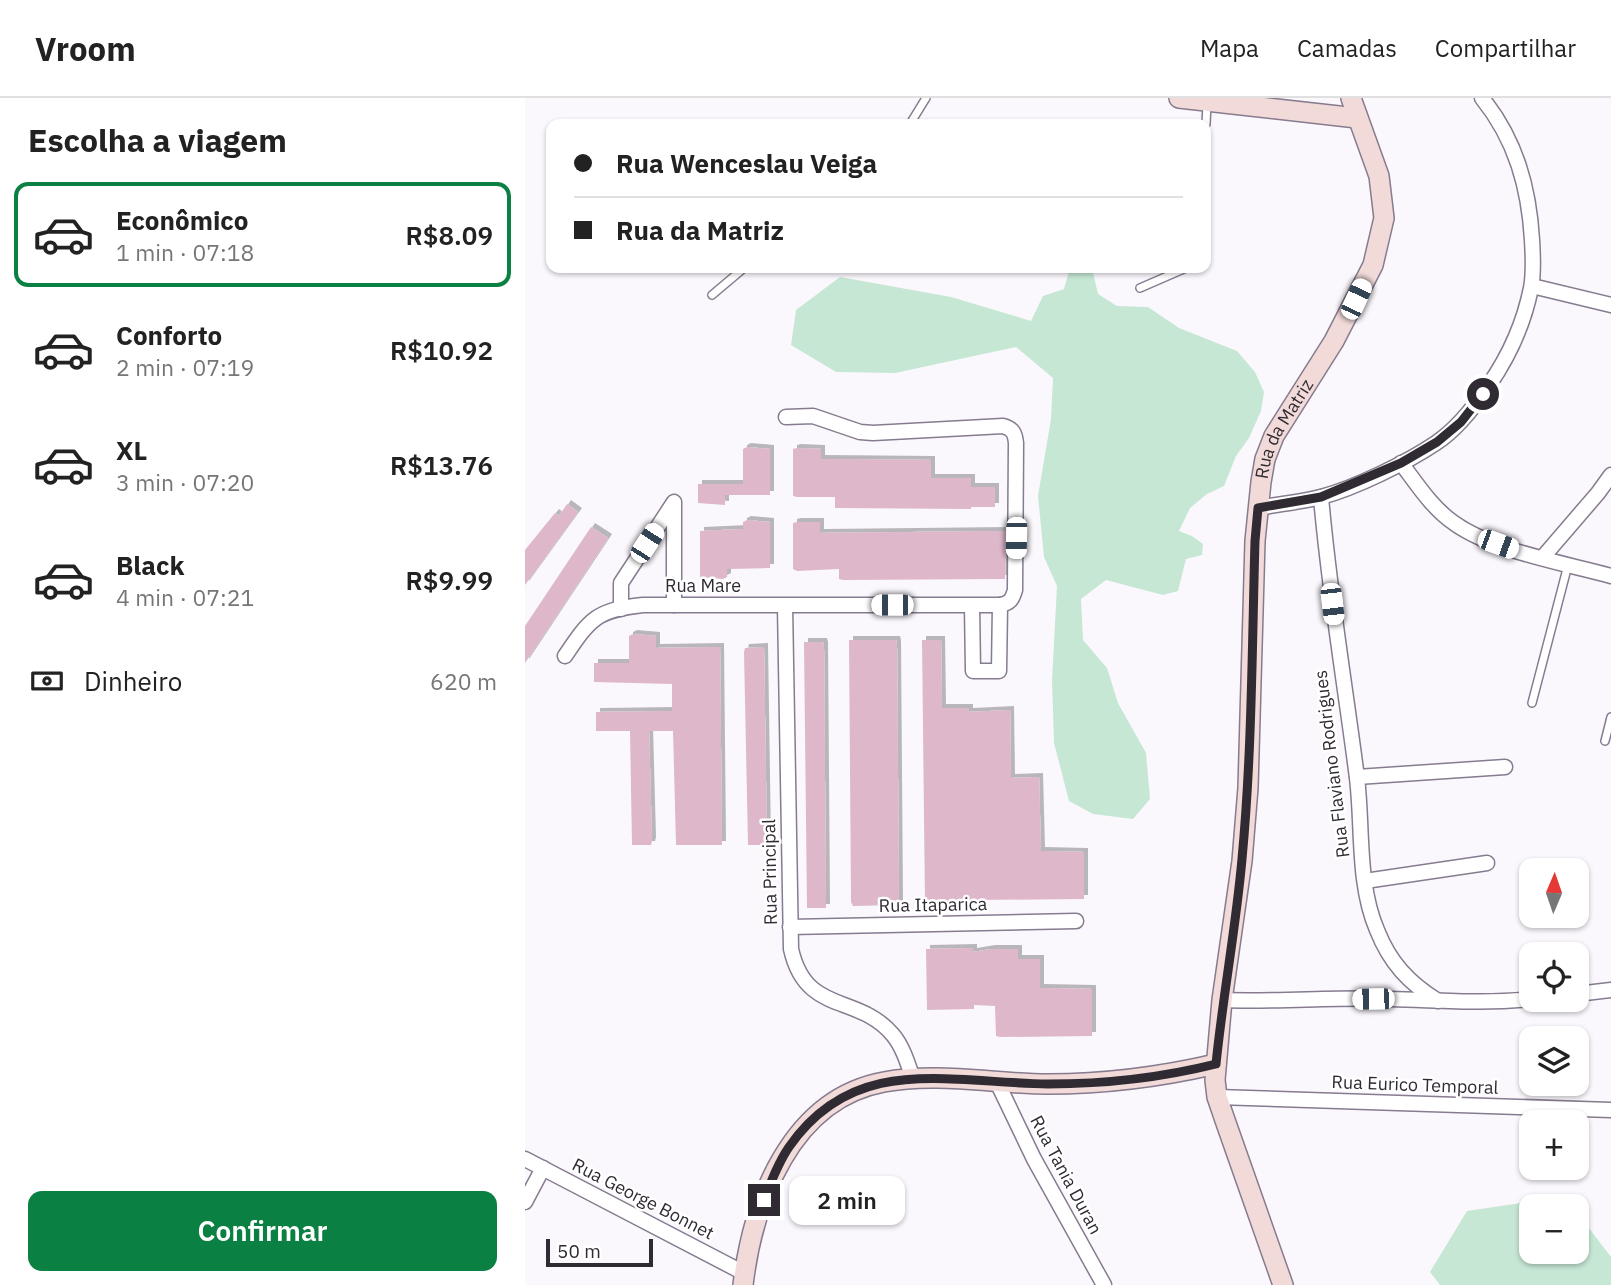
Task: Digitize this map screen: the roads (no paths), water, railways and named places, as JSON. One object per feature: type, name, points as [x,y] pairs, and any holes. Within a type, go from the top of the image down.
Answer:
[{"type":"main road","points":[[1179,98],[1357,118]]},
{"type":"main road","name":"Rua da Matriz","points":[[1283,1285],[1217,1097],[1216,1064],[1242,861],[1248,788],[1255,541],[1265,459],[1274,436],[1356,299],[1373,265],[1384,218],[1379,176],[1350,98]]},
{"type":"main road","points":[[744,1279],[764,1200],[778,1165],[813,1118],[834,1101],[856,1089],[913,1079],[1046,1084],[1132,1081],[1216,1064]]},
{"type":"street","points":[[1258,508],[1321,497],[1401,463],[1437,442],[1461,422],[1505,361],[1532,286],[1532,232],[1524,179],[1517,158],[1504,131],[1482,98]]},
{"type":"street","points":[[1532,286],[1611,305]]},
{"type":"street","points":[[786,417],[813,416],[860,432],[873,433],[975,427],[1010,428],[1015,433],[1015,590],[1011,600],[1000,605],[999,671],[973,671],[972,605]]},
{"type":"street","points":[[1401,463],[1439,511],[1455,524],[1483,538],[1611,576]]},
{"type":"street","points":[[1543,557],[1611,475]]},
{"type":"street","name":"Rua Flaviano Rodrigues","points":[[1321,497],[1329,584],[1357,777],[1369,905],[1385,949],[1415,986],[1438,1001]]},
{"type":"street","points":[[621,609],[621,583],[674,502],[674,606]]},
{"type":"street","name":"Rua Mare","points":[[565,656],[589,622],[596,617],[643,605],[1000,605]]},
{"type":"street","name":"Rua Principal","points":[[785,606],[790,927],[795,965],[803,981],[815,993],[880,1023],[893,1035],[913,1079]]},
{"type":"street","points":[[1357,777],[1505,767]]},
{"type":"street","points":[[1365,881],[1487,863]]},
{"type":"street","name":"Rua Itaparica","points":[[790,927],[1076,921]]},
{"type":"street","points":[[1589,993],[1611,990]]},
{"type":"street","points":[[1223,1000],[1278,1002],[1390,999],[1494,1003],[1519,1000]]},
{"type":"street","name":"Rua Tania Duran","points":[[997,1082],[1034,1159],[1104,1285]]},
{"type":"street","name":"Rua Eurico Temporal","points":[[1217,1097],[1611,1110]]},
{"type":"street","name":"Rua George Bonnet","points":[[525,1158],[744,1279]]},
{"type":"street","points":[[525,1202],[543,1168]]},
{"type":"lane","points":[[913,119],[926,98]]},
{"type":"lane","points":[[1206,119],[1207,101]]},
{"type":"lane","points":[[712,295],[738,273]]},
{"type":"lane","points":[[1140,289],[1174,273]]},
{"type":"lane","points":[[1532,703],[1569,564]]},
{"type":"lane","points":[[1605,741],[1611,717]]}]
